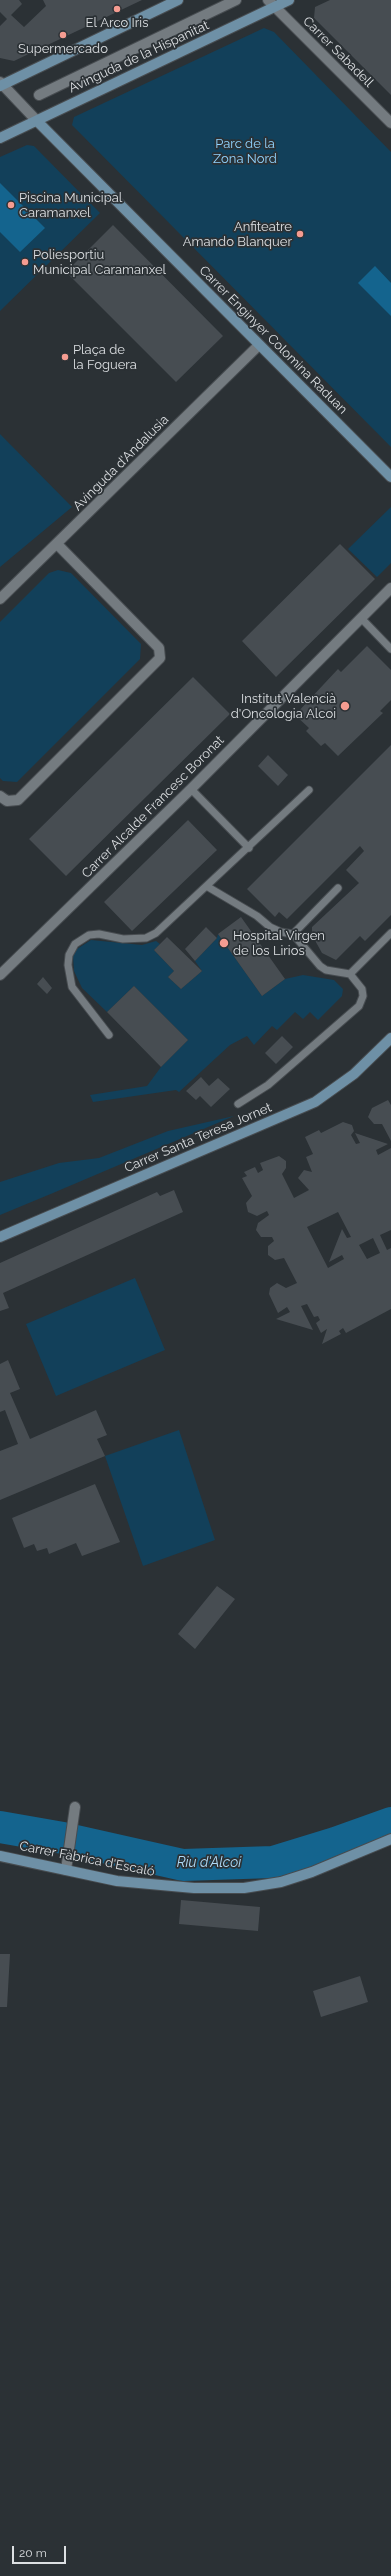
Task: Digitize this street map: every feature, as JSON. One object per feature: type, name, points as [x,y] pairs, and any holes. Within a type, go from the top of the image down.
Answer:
[{"type":"street","points":[[1,84],[178,0]]},
{"type":"street","name":"Avinguda de la Hispanitat","points":[[39,95],[236,0]]},
{"type":"street","name":"Avinguda de la Hispanitat","points":[[0,138],[271,4],[289,0]]},
{"type":"street","name":"Carrer Sabadell","points":[[271,4],[391,123]]},
{"type":"street","name":"Carrer Enginyer Colomina Raduan","points":[[1,84],[36,121],[391,477]]},
{"type":"street","name":"Avinguda d'Andalusia","points":[[0,599],[259,344]]},
{"type":"street","points":[[0,796],[7,801],[18,800],[160,658],[159,648],[57,544]]},
{"type":"street","name":"Carrer Alcalde Francesc Boronat","points":[[0,975],[191,789],[391,588]]},
{"type":"street","name":"Carrer Santa Teresa Jornet","points":[[0,1237],[315,1102],[354,1074],[391,1038]]},
{"type":"street","points":[[66,1869],[75,1807]]},
{"type":"street","name":"Carrer Fàbrica d'Escaló","points":[[0,1856],[117,1881],[194,1888],[244,1888],[265,1886],[312,1872],[391,1839]]},
{"type":"lane","points":[[361,618],[391,649]]},
{"type":"lane","points":[[191,789],[248,848]]},
{"type":"lane","points":[[108,1035],[72,987],[68,965],[69,955],[75,944],[89,935],[105,935],[123,940],[146,938],[156,933],[208,887],[310,790]]},
{"type":"lane","points":[[208,887],[254,913],[270,926],[281,932],[293,934],[320,966],[326,970],[350,974],[362,989],[363,996],[359,1006],[268,1085],[238,1104]]},
{"type":"lane","points":[[293,934],[338,888]]},
{"type":"lane","points":[[350,974],[391,933]]},
{"type":"green space","name":"Parc de la Zona Nord","points":[[264,28],[274,32],[391,152],[391,447],[72,125],[74,117]]},
{"type":"green space","name":"Poliesportiu Municipal Caramanxel","points":[[27,145],[34,146],[100,213],[0,311],[0,157]]},
{"type":"green space","points":[[0,434],[72,507],[0,567]]},
{"type":"green space","points":[[391,507],[391,563],[377,577],[348,549]]},
{"type":"green space","points":[[58,570],[71,573],[141,644],[140,659],[17,782],[3,781],[0,778],[0,622],[49,573]]},
{"type":"green space","points":[[218,934],[262,996],[285,979],[303,975],[334,980],[343,989],[342,996],[318,1020],[310,1012],[303,1019],[295,1012],[277,1030],[272,1026],[254,1045],[247,1036],[230,1045],[179,1092],[176,1090],[93,1102],[90,1095],[147,1086],[161,1067],[188,1040],[134,986],[107,1012],[82,988],[74,971],[73,956],[77,949],[91,940],[142,945],[156,941],[160,944],[154,950],[174,971],[168,977],[181,989],[202,971],[195,961],[217,938]]},
{"type":"green space","points":[[234,1116],[0,1215],[0,1182],[59,1163],[99,1158],[168,1131]]},
{"type":"green space","points":[[135,1278],[165,1350],[56,1396],[26,1324]]},
{"type":"green space","points":[[179,1430],[215,1540],[143,1566],[105,1456]]},
{"type":"shaded area","name":"Piscina Municipal Caramanxel","points":[[0,183],[45,228],[20,252],[0,232]]},
{"type":"shaded area","points":[[375,266],[391,283],[391,316],[358,283]]},
{"type":"building","points":[[0,0],[19,0],[22,4],[11,15],[24,27],[46,6],[43,0],[142,0],[14,61],[0,58],[0,26],[7,19],[0,12]]},
{"type":"building","points":[[330,0],[391,0],[391,95],[314,18],[315,7]]},
{"type":"building","points":[[113,225],[223,336],[176,382],[66,272]]},
{"type":"building","points":[[340,544],[375,579],[276,677],[242,641]]},
{"type":"building","name":"Institut Valencià d'Oncologia Alcoi","points":[[367,646],[391,670],[391,700],[380,711],[383,713],[338,756],[325,743],[321,746],[306,731],[309,728],[295,715],[338,669],[341,672]]},
{"type":"building","points":[[193,677],[230,714],[66,876],[29,839]]},
{"type":"building","points":[[391,745],[391,915],[365,941],[360,936],[336,960],[322,953],[312,935],[312,927],[359,883],[346,870],[364,851],[360,846],[287,919],[279,912],[275,917],[247,889]]},
{"type":"building","points":[[268,755],[288,775],[278,786],[258,766]]},
{"type":"building","points":[[188,820],[217,850],[132,931],[104,902]]},
{"type":"building","points":[[241,917],[285,979],[262,996],[218,934]]},
{"type":"building","points":[[206,927],[217,938],[195,961],[185,949]]},
{"type":"building","points":[[167,937],[202,971],[181,989],[168,977],[174,971],[154,950]]},
{"type":"building","points":[[43,977],[52,988],[47,994],[37,984]]},
{"type":"building","points":[[134,986],[188,1040],[161,1067],[107,1012]]},
{"type":"building","points":[[282,1036],[293,1047],[276,1064],[265,1053]]},
{"type":"building","points":[[201,1077],[209,1086],[218,1078],[230,1089],[211,1107],[200,1096],[196,1100],[186,1091]]},
{"type":"building","points":[[388,1100],[391,1105],[391,1141],[382,1124],[374,1124],[368,1117],[372,1108]]},
{"type":"building","points":[[343,1122],[352,1125],[354,1131],[351,1135],[356,1144],[360,1143],[355,1133],[388,1144],[376,1150],[378,1155],[391,1148],[391,1230],[380,1235],[387,1250],[391,1248],[391,1309],[346,1333],[343,1328],[339,1331],[341,1334],[322,1344],[327,1329],[321,1333],[316,1323],[320,1320],[318,1316],[314,1317],[307,1304],[301,1306],[313,1330],[276,1319],[290,1312],[287,1307],[278,1313],[269,1294],[270,1288],[277,1283],[286,1288],[297,1283],[284,1258],[275,1260],[268,1255],[268,1246],[274,1241],[272,1237],[261,1237],[256,1230],[258,1223],[269,1215],[267,1211],[257,1216],[248,1212],[246,1203],[252,1196],[242,1178],[247,1176],[244,1172],[255,1167],[258,1173],[263,1170],[260,1163],[279,1156],[286,1161],[286,1168],[282,1174],[294,1198],[309,1190],[298,1178],[304,1170],[312,1172],[306,1157],[313,1154],[305,1137],[319,1130],[321,1133]],"holes":[[[338,1212],[351,1237],[347,1238],[342,1229],[329,1262],[342,1255],[344,1259],[328,1268],[307,1227]],[[373,1238],[380,1253],[367,1259],[359,1245]]]},
{"type":"building","points":[[174,1190],[183,1212],[3,1293],[9,1308],[0,1311],[0,1263],[157,1192],[160,1196]]},
{"type":"building","points":[[8,1360],[20,1389],[10,1393],[30,1439],[96,1410],[107,1435],[97,1439],[105,1456],[0,1500],[0,1451],[18,1444],[5,1410],[0,1412],[0,1364]]},
{"type":"building","points":[[95,1484],[120,1542],[82,1556],[76,1543],[49,1554],[47,1548],[37,1551],[34,1544],[24,1548],[12,1518]]},
{"type":"building","points":[[217,1586],[235,1599],[195,1649],[178,1634]]},
{"type":"building","points":[[181,1900],[260,1907],[258,1931],[179,1924]]},
{"type":"building","points":[[0,1954],[10,1954],[7,2007],[0,2007]]},
{"type":"building","points":[[360,1976],[368,2002],[321,2017],[313,1991]]},
{"type":"waterway","name":"Riu d'Alcoi","points":[[0,1827],[63,1838],[183,1865],[273,1862],[335,1843],[391,1823]]},
{"type":"place","name":"El Arco Iris","points":[[117,9]]},
{"type":"place","name":"Supermercado","points":[[63,35]]},
{"type":"place","name":"Piscina Municipal Caramanxel","points":[[11,205]]},
{"type":"place","name":"Anfiteatre Amando Blanquer","points":[[300,234]]},
{"type":"place","name":"Poliesportiu Municipal Caramanxel","points":[[25,262]]},
{"type":"place","name":"Plaça de la Foguera","points":[[65,357]]},
{"type":"place","name":"Institut Valencià d'Oncologia Alcoi","points":[[345,706]]},
{"type":"place","name":"Hospital Virgen de los Lirios","points":[[224,943]]}]
